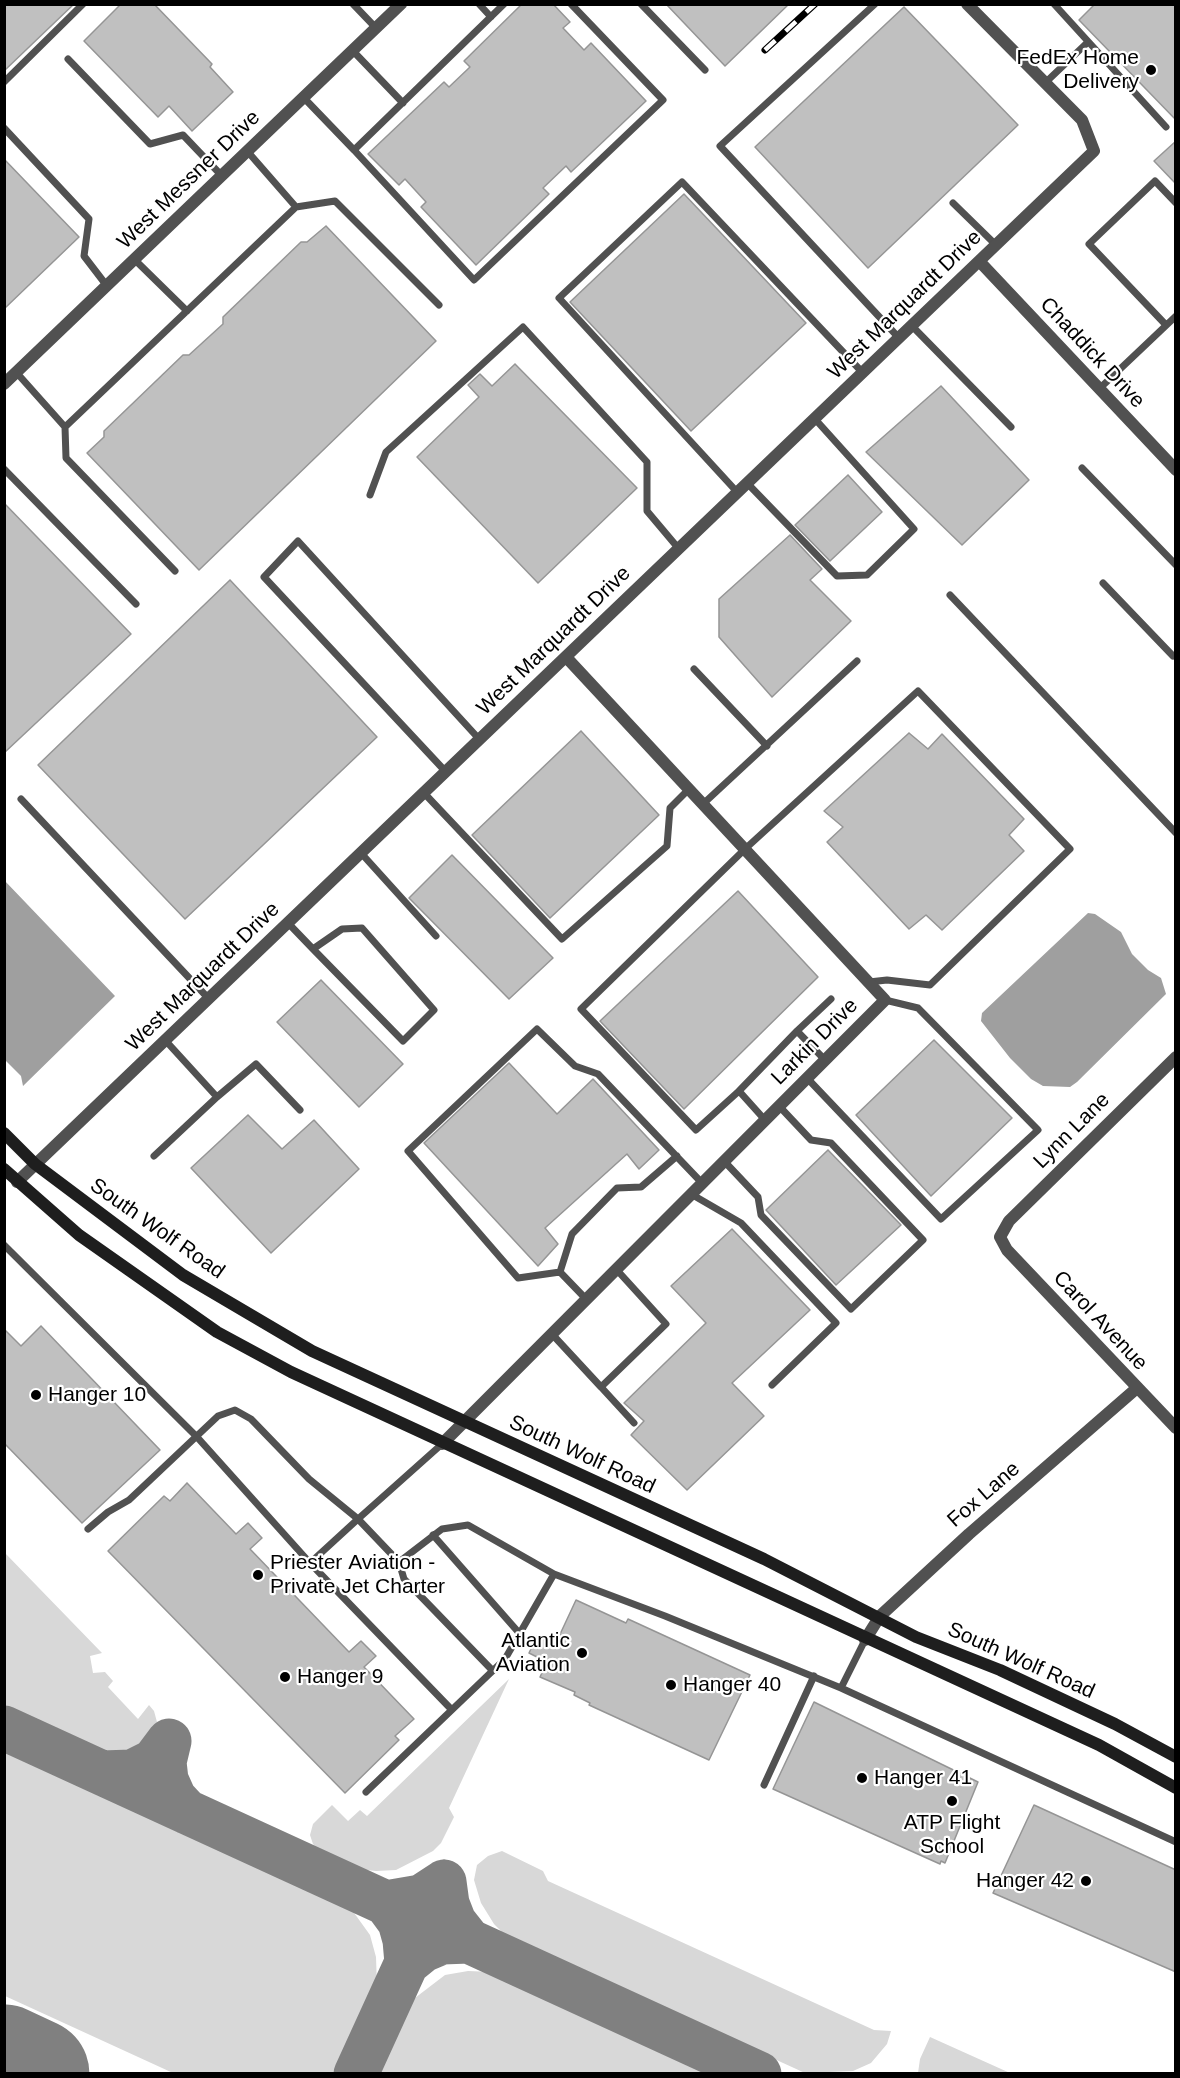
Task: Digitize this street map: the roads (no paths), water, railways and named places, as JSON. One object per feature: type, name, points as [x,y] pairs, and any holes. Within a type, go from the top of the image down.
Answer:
[{"type":"main road","name":"South Wolf Road","points":[[4,1133],[36,1164],[174,1268],[237,1309],[312,1351],[764,1559],[880,1616],[916,1637],[1000,1670],[1115,1724],[1176,1757]]},
{"type":"main road","name":"South Wolf Road","points":[[4,1169],[79,1235],[217,1332],[291,1372],[442,1444],[762,1588],[865,1640],[1099,1745],[1176,1788]]},
{"type":"street","name":"West Messner Drive","points":[[4,384],[401,4]]},
{"type":"street","points":[[967,4],[1045,83]]},
{"type":"street","name":"West Marquardt Drive","points":[[17,1182],[1094,151],[1082,120],[1045,83]]},
{"type":"street","name":"Chaddick Drive","points":[[980,261],[1176,470]]},
{"type":"street","name":"Larkin Drive","points":[[442,1444],[885,1000],[566,657]]},
{"type":"street","name":"Lynn Lane","points":[[1000,1237],[1009,1221],[1176,1057]]},
{"type":"street","name":"Carol Avenue","points":[[1000,1237],[1007,1250],[1176,1428]]},
{"type":"street","name":"Fox Lane","points":[[865,1640],[880,1616],[969,1534],[1137,1388]]},
{"type":"lane","points":[[4,82],[83,4]]},
{"type":"lane","points":[[352,4],[376,28]]},
{"type":"lane","points":[[479,4],[491,17]]},
{"type":"lane","points":[[354,150],[504,4]]},
{"type":"lane","points":[[304,98],[474,280],[663,100],[571,4]]},
{"type":"lane","points":[[641,4],[705,70]]},
{"type":"lane","points":[[875,4],[720,146],[899,338]]},
{"type":"lane","points":[[1054,4],[1166,127]]},
{"type":"lane","points":[[1045,83],[1088,42]]},
{"type":"lane","points":[[353,51],[403,103]]},
{"type":"lane","points":[[69,59],[150,144],[183,135],[222,176]]},
{"type":"lane","points":[[4,128],[89,219],[84,256],[107,286]]},
{"type":"lane","points":[[248,152],[296,207]]},
{"type":"lane","points":[[1166,325],[1089,244],[1155,181],[1176,203]]},
{"type":"lane","points":[[738,493],[559,298],[682,182],[863,373]]},
{"type":"lane","points":[[66,427],[296,207],[335,201],[439,305]]},
{"type":"lane","points":[[953,203],[996,245]]},
{"type":"lane","points":[[135,260],[187,311]]},
{"type":"lane","points":[[1099,389],[1176,316]]},
{"type":"lane","points":[[912,326],[1011,427]]},
{"type":"lane","points":[[370,495],[386,452],[523,327],[648,462],[647,511],[679,549]]},
{"type":"lane","points":[[16,372],[66,427],[66,458],[175,571]]},
{"type":"lane","points":[[748,484],[837,576],[867,575],[914,529],[815,419]]},
{"type":"lane","points":[[1082,468],[1176,565]]},
{"type":"lane","points":[[4,469],[136,604]]},
{"type":"lane","points":[[446,772],[264,577],[298,541],[480,740]]},
{"type":"lane","points":[[1102,583],[1175,656]]},
{"type":"lane","points":[[950,595],[1176,833]]},
{"type":"lane","points":[[703,804],[857,661]]},
{"type":"lane","points":[[694,669],[766,746]]},
{"type":"lane","points":[[831,999],[739,1091],[696,1130],[581,1009],[745,849],[918,691],[1070,849],[930,985],[888,980],[869,982]]},
{"type":"lane","points":[[424,793],[562,939],[666,846],[670,807],[689,789]]},
{"type":"lane","points":[[21,799],[209,999]]},
{"type":"lane","points":[[361,853],[436,936]]},
{"type":"lane","points":[[288,923],[313,949],[403,1041],[434,1010],[362,928],[342,929],[313,949]]},
{"type":"lane","points":[[807,1077],[941,1219],[1038,1130],[918,1008],[885,1000]]},
{"type":"lane","points":[[560,1272],[518,1278],[408,1151],[537,1029],[575,1066],[598,1074],[702,1183]]},
{"type":"lane","points":[[797,1031],[825,1060]]},
{"type":"lane","points":[[165,1040],[217,1097]]},
{"type":"lane","points":[[154,1156],[256,1064],[300,1110]]},
{"type":"lane","points":[[739,1091],[765,1120]]},
{"type":"lane","points":[[724,1161],[758,1197],[761,1215],[851,1309],[923,1240],[831,1143],[811,1140],[779,1106]]},
{"type":"lane","points":[[560,1272],[572,1234],[617,1188],[641,1187],[677,1156]]},
{"type":"lane","points":[[691,1194],[741,1223],[836,1323],[772,1385]]},
{"type":"lane","points":[[4,1245],[196,1437],[310,1563],[451,1708]]},
{"type":"lane","points":[[601,1387],[666,1324],[616,1269]]},
{"type":"lane","points":[[560,1272],[586,1299]]},
{"type":"lane","points":[[552,1334],[634,1423]]},
{"type":"lane","points":[[88,1529],[108,1512],[129,1500],[218,1416],[235,1410],[251,1419],[309,1479],[358,1520],[399,1562],[404,1579],[492,1670]]},
{"type":"lane","points":[[310,1563],[442,1444]]},
{"type":"lane","points":[[399,1562],[442,1529],[468,1525],[554,1574],[814,1676],[1176,1842]]},
{"type":"lane","points":[[433,1535],[520,1634]]},
{"type":"lane","points":[[366,1792],[451,1708],[505,1659],[554,1574]]},
{"type":"lane","points":[[841,1688],[865,1640]]},
{"type":"lane","points":[[764,1785],[814,1676]]},
{"type":"railway","points":[[765,50],[815,4]]},
{"type":"place","name":"FedEx Home Delivery","points":[[1151,70]]},
{"type":"place","name":"Hanger 10","points":[[36,1395]]},
{"type":"place","name":"Priester Aviation - Private Jet Charter","points":[[258,1575]]},
{"type":"place","name":"Atlantic Aviation","points":[[582,1653]]},
{"type":"place","name":"Hanger 9","points":[[285,1677]]},
{"type":"place","name":"Hanger 40","points":[[671,1685]]},
{"type":"place","name":"Hanger 41","points":[[862,1778]]},
{"type":"place","name":"ATP Flight School","points":[[952,1801]]},
{"type":"place","name":"Hanger 42","points":[[1086,1881]]}]
